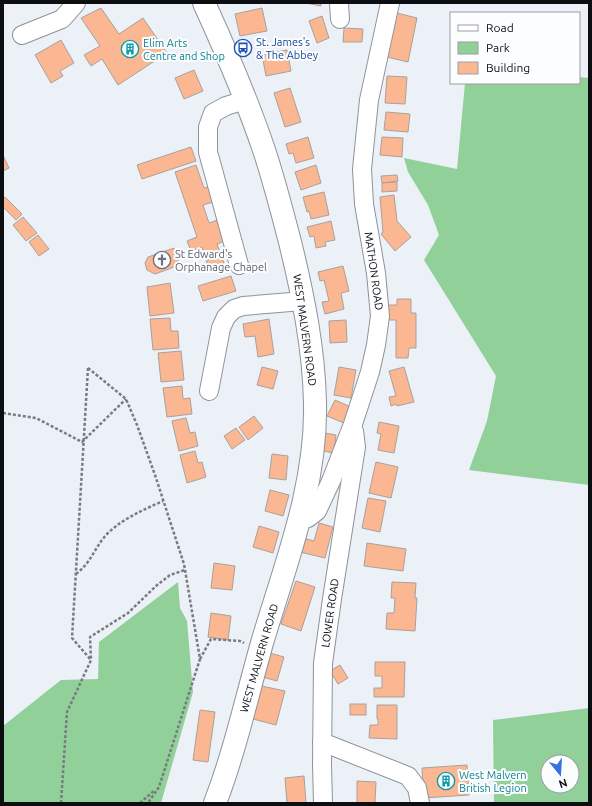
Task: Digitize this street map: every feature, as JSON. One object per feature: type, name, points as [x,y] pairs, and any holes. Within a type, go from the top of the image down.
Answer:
[{"type":"main road","name":"WEST MALVERN ROAD","points":[[204,3],[245,100],[264,150],[278,194],[304,301],[313,370],[315,404],[309,476],[299,520],[260,649],[224,780],[216,803]]},
{"type":"street","points":[[22,35],[62,19],[76,3]]},
{"type":"street","name":"MATHON ROAD","points":[[299,520],[308,518],[317,511],[332,481],[370,372],[376,345],[380,316],[376,273],[364,204],[362,169],[369,100],[390,3]]},
{"type":"street","points":[[239,265],[208,152],[208,127],[213,113],[226,106],[245,100]]},
{"type":"street","points":[[209,391],[221,328],[226,316],[234,309],[243,306],[304,301]]},
{"type":"street","name":"LOWER ROAD","points":[[323,803],[323,663],[356,447],[353,424]]},
{"type":"street","points":[[322,742],[408,776],[417,788],[420,803]]},
{"type":"path","points":[[91,660],[72,638],[88,368],[126,399],[139,432],[185,570],[200,659]]},
{"type":"path","points":[[3,412],[36,418],[82,442],[126,399]]},
{"type":"path","points":[[76,574],[85,568],[107,534],[131,515],[163,501]]},
{"type":"path","points":[[61,803],[67,712],[91,660],[90,637],[128,612],[170,575],[185,570]]},
{"type":"path","points":[[148,803],[159,787],[200,659],[211,639],[240,641],[260,649]]},
{"type":"path","points":[[140,803],[159,787]]},
{"type":"green space","points":[[580,77],[589,78],[589,485],[469,470],[487,421],[496,376],[424,260],[439,235],[428,205],[408,172],[404,158],[457,169],[465,84],[580,84]]},
{"type":"green space","points":[[178,582],[180,608],[187,621],[193,692],[161,803],[3,803],[3,726],[61,680],[98,679],[99,642]]},
{"type":"green space","points":[[589,708],[589,803],[494,803],[493,720]]},
{"type":"building","points":[[306,3],[321,3],[321,6]]},
{"type":"building","name":"Elim Arts Centre and Shop","points":[[101,8],[119,34],[143,18],[167,53],[118,85],[102,59],[91,66],[84,55],[100,46],[81,18]]},
{"type":"building","points":[[262,8],[267,31],[240,36],[235,14]]},
{"type":"building","points":[[397,13],[417,18],[408,62],[387,57]]},
{"type":"building","points":[[322,16],[329,38],[317,43],[309,21]]},
{"type":"building","points":[[344,28],[363,29],[362,42],[343,42]]},
{"type":"building","points":[[61,40],[74,63],[60,71],[63,76],[51,83],[35,55]]},
{"type":"building","points":[[287,50],[291,71],[266,76],[262,55]]},
{"type":"building","points":[[194,70],[203,91],[184,99],[175,78]]},
{"type":"building","points":[[387,76],[407,77],[405,104],[385,103]]},
{"type":"building","points":[[290,88],[301,122],[285,127],[274,93]]},
{"type":"building","points":[[386,112],[410,114],[408,132],[384,130]]},
{"type":"building","points":[[308,137],[314,158],[296,163],[293,153],[289,154],[286,144]]},
{"type":"building","points":[[382,137],[403,138],[402,157],[380,155]]},
{"type":"building","points":[[191,147],[196,161],[142,179],[137,165]]},
{"type":"building","points":[[3,155],[9,168],[3,171]]},
{"type":"building","points":[[196,165],[204,188],[208,187],[213,202],[203,205],[209,223],[220,219],[227,240],[217,244],[224,263],[209,269],[202,247],[191,251],[187,241],[197,237],[175,172]]},
{"type":"building","points":[[316,165],[321,183],[301,190],[295,172]]},
{"type":"building","points":[[397,175],[398,181],[382,183],[381,176]]},
{"type":"building","points":[[397,182],[397,191],[382,192],[382,183]]},
{"type":"building","points":[[324,192],[329,215],[311,219],[309,211],[307,212],[303,197]]},
{"type":"building","points":[[394,195],[397,221],[411,237],[395,251],[381,234],[383,232],[380,197]]},
{"type":"building","points":[[5,197],[22,214],[16,220],[3,207],[3,199]]},
{"type":"building","points":[[23,217],[37,233],[26,241],[13,225]]},
{"type":"building","points":[[331,221],[335,240],[325,242],[326,246],[316,248],[314,236],[310,237],[307,227]]},
{"type":"building","points":[[38,235],[49,249],[39,256],[29,242]]},
{"type":"building","name":"St Edward's Orphanage Chapel","points":[[174,248],[180,265],[155,274],[147,270],[145,263],[148,257]]},
{"type":"building","points":[[343,266],[349,291],[341,293],[344,309],[325,314],[322,302],[329,301],[324,280],[320,281],[318,272]]},
{"type":"building","points":[[231,276],[236,291],[203,301],[198,286]]},
{"type":"building","points":[[170,283],[174,313],[150,316],[147,287]]},
{"type":"building","points":[[397,299],[411,299],[411,313],[416,313],[416,348],[409,348],[408,358],[396,358],[396,320],[388,320],[388,305],[397,305]]},
{"type":"building","points":[[170,318],[171,331],[178,331],[179,348],[153,350],[150,319]]},
{"type":"building","points":[[269,319],[274,354],[258,357],[255,336],[245,337],[243,324]]},
{"type":"building","points":[[346,320],[347,342],[330,343],[329,321]]},
{"type":"building","points":[[181,351],[184,380],[161,382],[158,353]]},
{"type":"building","points":[[262,367],[278,371],[273,389],[257,385]]},
{"type":"building","points":[[339,367],[356,370],[351,398],[334,395]]},
{"type":"building","points":[[404,367],[414,402],[391,406],[389,397],[396,396],[389,371]]},
{"type":"building","points":[[182,386],[183,399],[190,398],[192,414],[167,417],[163,388]]},
{"type":"building","points":[[335,400],[351,407],[344,423],[327,416]]},
{"type":"building","points":[[254,416],[263,428],[248,440],[239,427]]},
{"type":"building","points":[[186,418],[190,433],[195,432],[198,446],[179,451],[172,421]]},
{"type":"building","points":[[379,422],[399,426],[394,453],[378,450],[381,434],[377,433]]},
{"type":"building","points":[[236,428],[245,440],[232,449],[224,436]]},
{"type":"building","points":[[325,433],[336,435],[334,453],[323,451]]},
{"type":"building","points":[[195,451],[198,463],[202,462],[206,477],[187,483],[180,455]]},
{"type":"building","points":[[272,454],[288,456],[286,480],[269,478]]},
{"type":"building","points":[[376,462],[398,467],[391,498],[369,493]]},
{"type":"building","points":[[270,490],[289,495],[283,516],[265,511]]},
{"type":"building","points":[[368,498],[386,501],[380,532],[362,528]]},
{"type":"building","points":[[319,523],[333,527],[325,558],[300,552],[303,538],[314,541]]},
{"type":"building","points":[[259,526],[279,532],[273,553],[253,547]]},
{"type":"building","points":[[367,543],[406,549],[403,571],[364,566]]},
{"type":"building","points":[[214,563],[235,566],[232,590],[211,588]]},
{"type":"building","points":[[296,581],[315,587],[301,631],[281,624]]},
{"type":"building","points":[[392,582],[416,583],[415,598],[417,598],[415,631],[386,629],[387,613],[394,613],[395,598],[391,598]]},
{"type":"building","points":[[211,613],[231,616],[228,640],[208,637]]},
{"type":"building","points":[[266,652],[284,657],[277,681],[259,676]]},
{"type":"building","points":[[375,662],[405,662],[404,697],[374,697],[374,688],[382,688],[382,676],[375,676]]},
{"type":"building","points":[[340,665],[348,678],[338,684],[330,671]]},
{"type":"building","points":[[257,685],[285,691],[276,725],[249,718]]},
{"type":"building","points":[[350,704],[366,704],[366,715],[350,715]]},
{"type":"building","points":[[377,705],[397,705],[397,739],[369,738],[370,725],[378,725]]},
{"type":"building","points":[[200,710],[215,712],[208,762],[193,760]]},
{"type":"building","name":"West Malvern British Legion","points":[[467,765],[469,795],[424,798],[422,768]]},
{"type":"building","points":[[304,776],[306,803],[287,803],[285,778]]},
{"type":"building","points":[[357,781],[376,782],[375,803],[357,803]]},
{"type":"place","name":"St. James's & The Abbey","points":[[243,48]]},
{"type":"place","name":"Elim Arts Centre and Shop","points":[[130,49]]},
{"type":"place","name":"St Edward's Orphanage Chapel","points":[[162,260]]},
{"type":"place","name":"West Malvern British Legion","points":[[446,781]]}]
